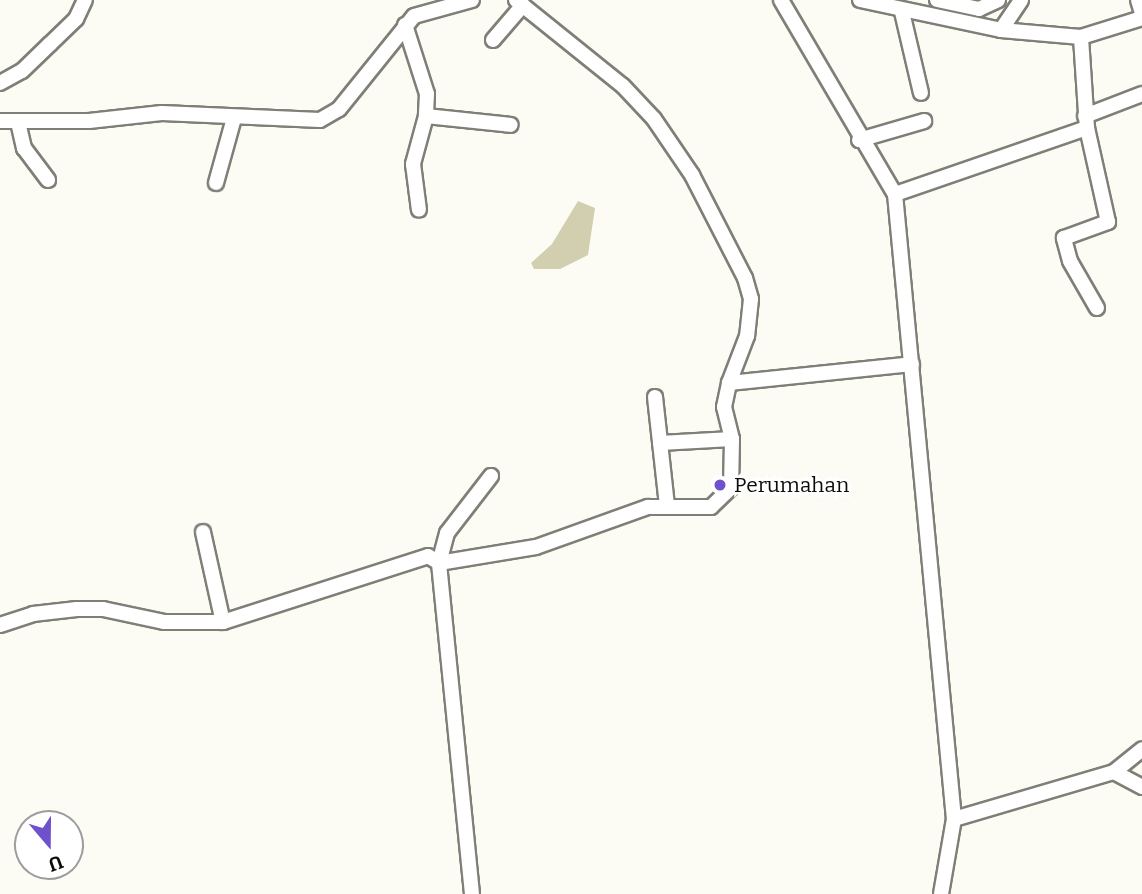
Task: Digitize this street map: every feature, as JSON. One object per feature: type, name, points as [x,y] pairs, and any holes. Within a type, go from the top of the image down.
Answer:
[{"type":"street","points":[[0,83],[22,71],[76,19],[85,0]]},
{"type":"street","points":[[48,180],[24,148],[10,122],[162,113],[301,121],[327,117],[340,109],[405,25],[421,13],[472,0]]},
{"type":"street","points":[[781,0],[859,140],[895,194],[954,819],[941,894]]},
{"type":"street","points":[[860,0],[902,12],[1002,30],[1081,37],[1142,16],[1138,0]]},
{"type":"street","points":[[937,0],[979,9],[998,0]]},
{"type":"street","points":[[1002,30],[1021,0]]},
{"type":"street","points":[[0,625],[33,614],[77,609],[103,609],[164,622],[223,622],[421,558],[431,557],[439,563],[556,542],[634,511],[667,505],[711,507],[725,498],[731,488],[732,439],[724,407],[729,383],[747,336],[751,299],[745,278],[692,175],[654,119],[623,86],[520,3],[493,40]]},
{"type":"street","points":[[902,12],[921,93]]},
{"type":"street","points":[[405,25],[427,94],[426,116],[413,164],[419,210]]},
{"type":"street","points":[[1081,37],[1086,122],[1108,222],[1064,238],[1070,261],[1097,307]]},
{"type":"street","points":[[895,194],[1086,122],[1142,94]]},
{"type":"street","points":[[426,116],[511,125]]},
{"type":"street","points":[[216,183],[234,118]]},
{"type":"street","points":[[859,140],[924,121]]},
{"type":"street","points":[[729,383],[912,364]]},
{"type":"street","points":[[655,397],[667,505]]},
{"type":"street","points":[[660,443],[732,439]]},
{"type":"street","points":[[472,894],[439,563],[447,533],[491,476]]},
{"type":"street","points":[[203,533],[223,622]]},
{"type":"street","points":[[954,819],[1114,772],[1142,750]]},
{"type":"street","points":[[1114,772],[1142,788]]},
{"type":"shaded area","points":[[578,201],[595,208],[588,255],[560,269],[534,269],[531,263],[552,244]]},
{"type":"place","name":"Perumahan","points":[[720,485]]}]
